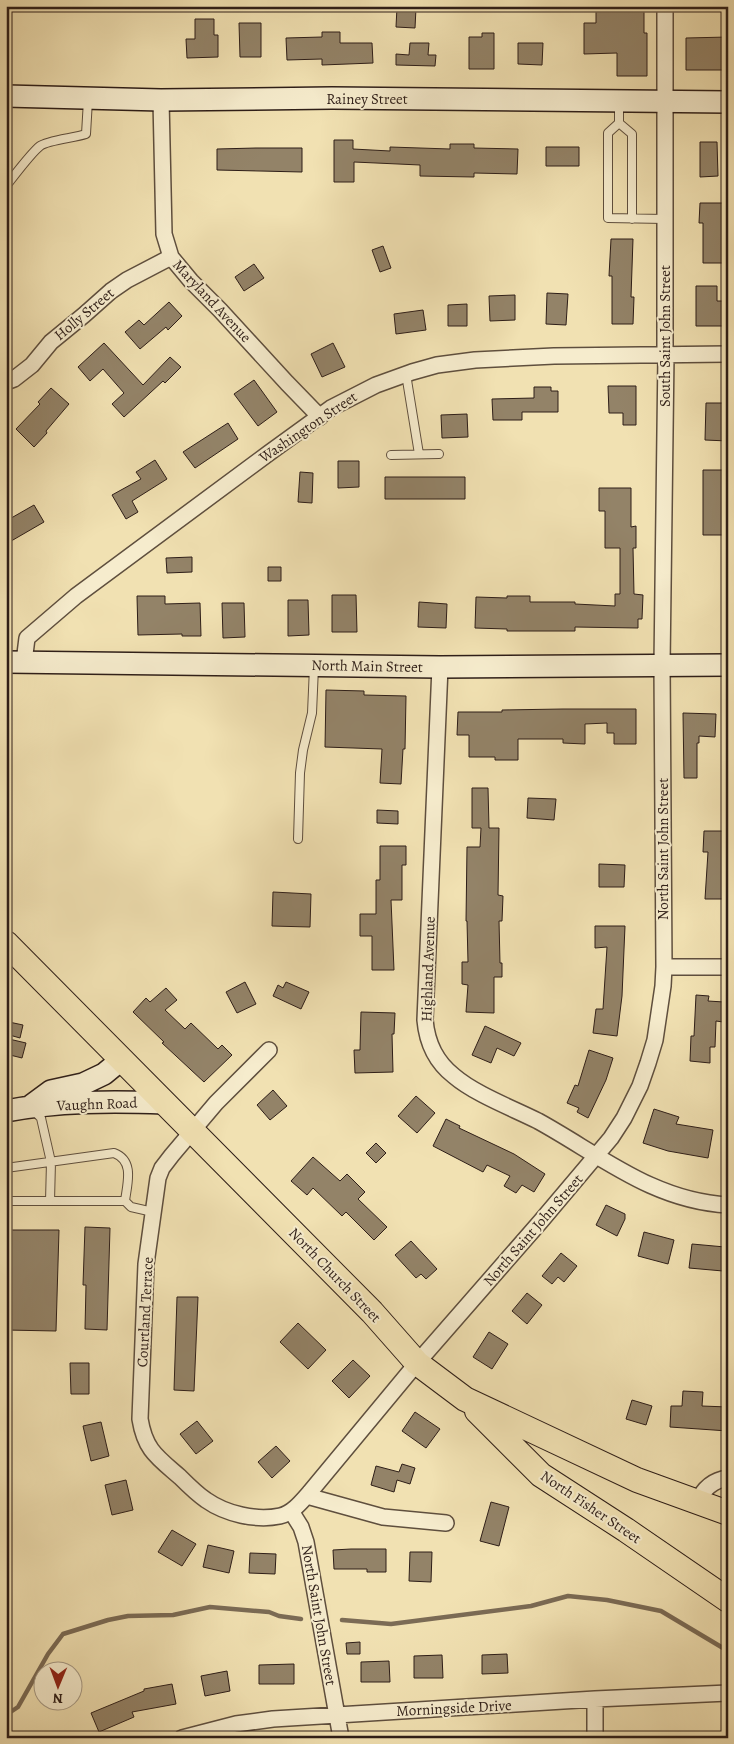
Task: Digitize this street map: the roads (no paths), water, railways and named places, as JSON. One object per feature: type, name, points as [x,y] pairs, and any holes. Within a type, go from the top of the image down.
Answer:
[{"type":"main road","name":"North Church Street","points":[[6,943],[372,1312],[417,1363],[465,1399],[600,1464],[637,1480],[728,1513]]},
{"type":"main road","name":"North Fisher Street","points":[[465,1399],[542,1475],[728,1600]]},
{"type":"street","name":"South Saint John Street","points":[[662,665],[666,354],[665,6]]},
{"type":"street","name":"Rainey Street","points":[[6,96],[161,100],[332,98],[728,102]]},
{"type":"street","name":"Maryland Avenue","points":[[161,100],[164,234],[171,257],[191,281],[320,416]]},
{"type":"street","name":"Holly Street","points":[[6,382],[14,379],[32,365],[51,342],[111,291],[127,280],[171,257]]},
{"type":"street","name":"Washington Street","points":[[15,662],[28,638],[39,626],[76,596],[320,416],[376,384],[437,366],[475,360],[728,354]]},
{"type":"street","name":"North Main Street","points":[[15,662],[440,667],[728,665]]},
{"type":"street","name":"North Saint John Street","points":[[341,1738],[306,1542],[301,1527],[291,1511],[307,1496],[339,1459],[417,1363],[596,1157],[624,1118],[640,1086],[656,1031],[664,967],[662,665]]},
{"type":"street","name":"Highland Avenue","points":[[440,667],[425,1020],[430,1044],[438,1060],[454,1077],[483,1094],[566,1136],[596,1157],[635,1179],[664,1192],[694,1201],[728,1205]]},
{"type":"street","points":[[664,967],[728,967]]},
{"type":"street","name":"Courtland Terrace","points":[[269,1050],[216,1103],[162,1168],[158,1178],[146,1264],[140,1419],[142,1434],[152,1452],[205,1500],[238,1515],[280,1516],[291,1511]]},
{"type":"street","name":"Vaughn Road","points":[[30,1106],[51,1091],[83,1084],[104,1074],[121,1060]]},
{"type":"street","name":"Vaughn Road","points":[[6,1111],[30,1106],[100,1102],[164,1103]]},
{"type":"street","points":[[697,1502],[706,1488],[716,1481],[728,1478]]},
{"type":"street","points":[[307,1496],[383,1517],[446,1523]]},
{"type":"street","name":"Morningside Drive","points":[[182,1738],[236,1724],[273,1719],[728,1692]]},
{"type":"street","points":[[595,1699],[596,1738]]},
{"type":"lane","points":[[6,186],[40,146],[49,142],[86,134],[88,98]]},
{"type":"lane","points":[[619,101],[619,123],[608,133],[608,218],[665,219]]},
{"type":"lane","points":[[619,123],[632,134],[632,219]]},
{"type":"lane","points":[[406,374],[419,454]]},
{"type":"lane","points":[[391,455],[439,454]]},
{"type":"lane","points":[[298,839],[300,773],[303,750],[312,713],[314,665]]},
{"type":"lane","points":[[30,1106],[41,1118],[51,1162],[50,1201]]},
{"type":"lane","points":[[6,1168],[114,1154],[127,1162],[125,1201]]},
{"type":"lane","points":[[6,1201],[125,1201],[131,1207],[153,1212]]},
{"type":"waterway","points":[[342,1620],[391,1624],[531,1606],[568,1596],[607,1600],[661,1611],[728,1650]]},
{"type":"waterway","points":[[6,1715],[18,1707],[48,1654],[63,1634],[128,1616],[173,1615],[210,1607],[269,1612],[279,1616],[301,1619]]}]
